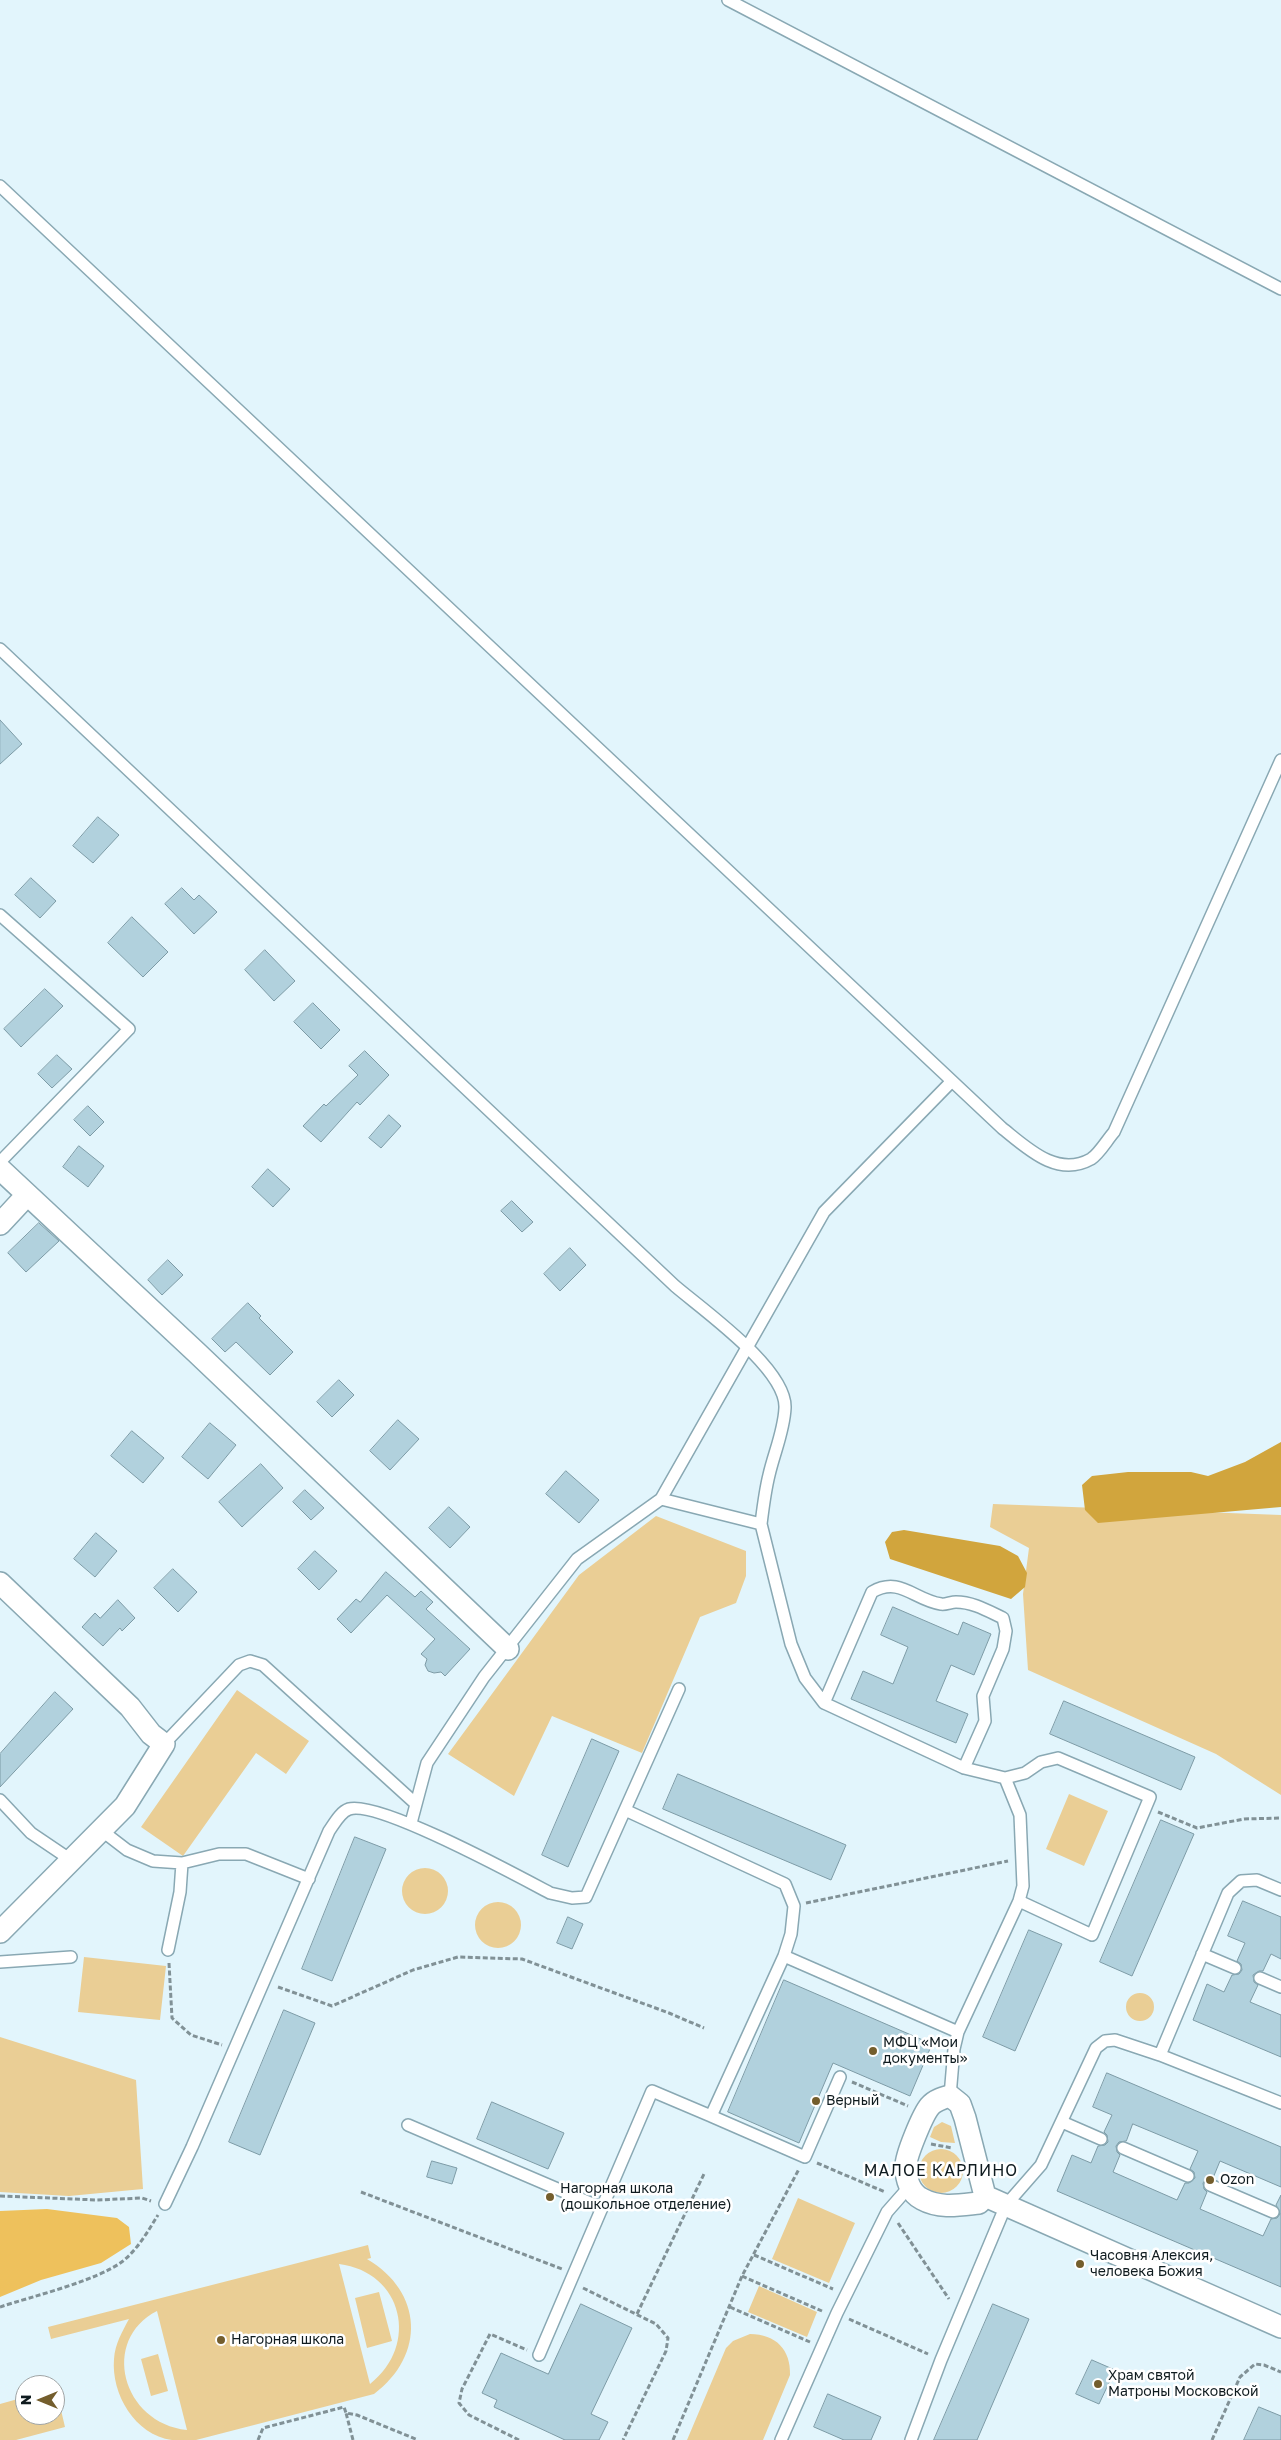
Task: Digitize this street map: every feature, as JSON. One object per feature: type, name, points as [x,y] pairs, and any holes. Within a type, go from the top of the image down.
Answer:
[{"type":"street","points":[[0,1169],[196,1352],[508,1649]]},
{"type":"street","points":[[0,1224],[27,1194]]},
{"type":"street","points":[[0,1583],[130,1707],[151,1734],[164,1744],[125,1806],[0,1932]]},
{"type":"street","points":[[950,2096],[960,2104],[985,2196],[979,2203],[938,2205],[921,2199],[909,2187],[905,2165],[921,2123],[930,2106],[940,2099],[950,2096]]},
{"type":"street","points":[[985,2196],[1281,2327]]},
{"type":"lane","points":[[728,0],[1281,289]]},
{"type":"lane","points":[[0,186],[1002,1128],[1038,1157],[1066,1166],[1092,1158],[1114,1132],[1281,760]]},
{"type":"lane","points":[[0,649],[675,1286],[748,1348],[769,1370],[780,1390],[785,1406],[768,1476],[761,1524],[791,1644],[805,1678],[824,1703],[964,1768],[1005,1778],[1025,1773],[1041,1762],[1058,1758],[1150,1797],[1092,1936],[1019,1901]]},
{"type":"lane","points":[[0,915],[129,1030],[0,1162]]},
{"type":"lane","points":[[411,1823],[427,1764],[484,1677],[508,1649],[577,1558],[661,1499],[824,1212],[952,1081]]},
{"type":"lane","points":[[661,1499],[761,1524]]},
{"type":"lane","points":[[824,1703],[872,1592],[884,1585],[897,1587],[941,1604],[955,1602],[971,1603],[1003,1618],[1006,1631],[1003,1649],[983,1696],[985,1721],[964,1768]]},
{"type":"lane","points":[[164,1744],[238,1665],[250,1661],[263,1665],[416,1804]]},
{"type":"lane","points":[[165,2204],[235,2050],[262,1982],[329,1831],[340,1814],[350,1808],[371,1811],[411,1823],[550,1893],[572,1898],[586,1897],[679,1689]]},
{"type":"lane","points":[[950,2096],[954,2049],[958,2032],[1019,1901],[1023,1886],[1020,1815],[1005,1778]]},
{"type":"lane","points":[[0,1800],[31,1833],[71,1860]]},
{"type":"lane","points":[[625,1810],[785,1884],[794,1906],[791,1934],[784,1956],[711,2116]]},
{"type":"lane","points":[[101,1830],[127,1850],[153,1861],[182,1863],[219,1854],[246,1854],[309,1878]]},
{"type":"lane","points":[[168,1950],[180,1892],[182,1863]]},
{"type":"lane","points":[[1160,2054],[1228,1893],[1241,1881],[1257,1880],[1281,1890]]},
{"type":"lane","points":[[1202,1954],[1235,1968]]},
{"type":"lane","points":[[784,1956],[958,2032]]},
{"type":"lane","points":[[0,1962],[72,1957]]},
{"type":"lane","points":[[1260,1978],[1281,1987]]},
{"type":"lane","points":[[911,2440],[941,2360],[1006,2206],[1041,2165],[1096,2048],[1105,2041],[1115,2040],[1160,2054],[1281,2103]]},
{"type":"lane","points":[[539,2355],[652,2091],[805,2157],[840,2077]]},
{"type":"lane","points":[[1062,2122],[1101,2139]]},
{"type":"lane","points":[[408,2125],[602,2208]]},
{"type":"lane","points":[[1123,2148],[1188,2176]]},
{"type":"lane","points":[[1210,2185],[1274,2212]]},
{"type":"lane","points":[[780,2440],[837,2314],[887,2212],[909,2187]]},
{"type":"path","points":[[1146,1806],[1197,1828],[1244,1819],[1281,1818]]},
{"type":"path","points":[[794,1906],[1023,1857]]},
{"type":"path","points":[[168,1950],[172,2018],[191,2035],[235,2050]]},
{"type":"path","points":[[262,1982],[332,2006],[413,1970],[458,1957],[522,1959],[669,2013],[704,2028]]},
{"type":"path","points":[[840,2077],[916,2109]]},
{"type":"path","points":[[927,2143],[960,2149]]},
{"type":"path","points":[[673,2440],[754,2255],[805,2157],[882,2190]]},
{"type":"path","points":[[637,2314],[704,2174]]},
{"type":"path","points":[[361,2192],[572,2278],[656,2324],[668,2338],[666,2351],[623,2440]]},
{"type":"path","points":[[0,2196],[97,2200],[142,2198],[165,2204],[140,2243],[123,2261],[98,2274],[0,2307]]},
{"type":"path","points":[[897,2221],[949,2299]]},
{"type":"path","points":[[754,2255],[840,2293]]},
{"type":"path","points":[[730,2307],[817,2345]]},
{"type":"path","points":[[519,2440],[469,2415],[459,2403],[460,2396],[490,2334],[539,2355]]},
{"type":"path","points":[[1212,2440],[1240,2377],[1255,2364],[1264,2365],[1281,2372]]},
{"type":"path","points":[[258,2440],[263,2428],[344,2408],[353,2440]]},
{"type":"path","points":[[346,2413],[357,2415],[418,2440]]},
{"type":"shaded area","points":[[1281,1442],[1281,1507],[1098,1523],[1085,1510],[1082,1485],[1092,1476],[1128,1472],[1191,1472],[1208,1476],[1245,1462]]},
{"type":"shaded area","points":[[993,1504],[1281,1515],[1281,1795],[1216,1754],[1028,1670],[1023,1594],[1029,1548],[990,1527]]},
{"type":"shaded area","points":[[656,1516],[746,1551],[746,1576],[736,1603],[700,1617],[642,1753],[552,1716],[514,1796],[448,1754],[579,1575]]},
{"type":"shaded area","points":[[904,1530],[1000,1546],[1018,1556],[1027,1573],[1025,1587],[1011,1599],[890,1559],[885,1542],[892,1532]]},
{"type":"shaded area","points":[[237,1690],[309,1741],[286,1774],[256,1753],[183,1856],[141,1827]]},
{"type":"shaded area","points":[[1069,1794],[1108,1811],[1084,1866],[1046,1849]]},
{"type":"shaded area","points":[[421,1868],[429,1868],[438,1872],[444,1878],[448,1891],[444,1904],[438,1910],[429,1914],[421,1914],[412,1910],[406,1904],[402,1895],[402,1887],[406,1878],[412,1872]]},
{"type":"shaded area","points":[[494,1902],[502,1902],[511,1906],[517,1912],[521,1925],[517,1938],[511,1944],[502,1948],[494,1948],[485,1944],[479,1938],[475,1929],[475,1921],[479,1912],[485,1906]]},
{"type":"shaded area","points":[[84,1957],[166,1966],[160,2020],[78,2012]]},
{"type":"shaded area","points":[[1140,1993],[1150,1997],[1154,2007],[1150,2017],[1140,2021],[1130,2017],[1126,2007],[1130,1997]]},
{"type":"shaded area","points":[[0,2037],[136,2080],[143,2189],[69,2196],[0,2192]]},
{"type":"shaded area","points":[[942,2122],[951,2126],[955,2143],[941,2142],[930,2137],[934,2127]]},
{"type":"shaded area","points":[[937,2149],[945,2149],[957,2155],[963,2171],[957,2187],[945,2193],[937,2193],[925,2187],[919,2175],[919,2167],[925,2155]]},
{"type":"shaded area","points":[[798,2198],[855,2223],[829,2283],[772,2259]]},
{"type":"shaded area","points":[[47,2209],[117,2218],[129,2227],[131,2244],[101,2263],[41,2280],[0,2297],[0,2211]]},
{"type":"shaded area","points":[[368,2245],[371,2258],[367,2259],[386,2273],[399,2289],[408,2306],[411,2324],[409,2343],[403,2361],[391,2378],[374,2394],[196,2440],[172,2440],[159,2437],[137,2421],[121,2399],[114,2372],[114,2359],[117,2343],[129,2319],[51,2339],[48,2327]],"holes":[[[339,2264],[361,2270],[378,2281],[390,2295],[397,2312],[399,2331],[395,2350],[386,2368],[370,2384]],[[157,2311],[187,2430],[165,2424],[147,2413],[134,2397],[126,2379],[124,2360],[128,2341],[139,2324]]]},
{"type":"shaded area","points":[[759,2286],[817,2312],[807,2337],[748,2312]]},
{"type":"shaded area","points":[[379,2292],[392,2341],[367,2348],[355,2298]]},
{"type":"shaded area","points":[[750,2334],[774,2340],[785,2351],[790,2366],[790,2375],[763,2440],[687,2440],[726,2348],[733,2341]]},
{"type":"shaded area","points":[[158,2354],[168,2391],[151,2396],[141,2359]]},
{"type":"shaded area","points":[[15,2400],[15,2425],[65,2425],[65,2427],[16,2440],[0,2440],[0,2404]]},
{"type":"building","points":[[0,720],[22,744],[0,764]]},
{"type":"building","points":[[98,817],[119,835],[93,863],[73,846]]},
{"type":"building","points":[[31,878],[56,901],[40,918],[15,895]]},
{"type":"building","points":[[182,888],[194,900],[199,895],[217,912],[194,934],[165,904]]},
{"type":"building","points":[[132,917],[168,952],[143,977],[108,943]]},
{"type":"building","points":[[265,950],[295,981],[274,1001],[245,970]]},
{"type":"building","points":[[45,989],[63,1006],[21,1047],[4,1029]]},
{"type":"building","points":[[313,1003],[340,1030],[321,1049],[294,1022]]},
{"type":"building","points":[[365,1051],[389,1075],[360,1105],[357,1102],[321,1142],[303,1126],[324,1104],[326,1106],[358,1075],[349,1066]]},
{"type":"building","points":[[57,1055],[72,1069],[52,1088],[38,1074]]},
{"type":"building","points":[[88,1106],[104,1122],[90,1136],[74,1120]]},
{"type":"building","points":[[389,1115],[401,1126],[381,1148],[369,1138]]},
{"type":"building","points":[[79,1146],[104,1166],[88,1187],[63,1167]]},
{"type":"building","points":[[268,1169],[290,1189],[273,1207],[252,1187]]},
{"type":"building","points":[[512,1201],[533,1222],[522,1232],[501,1211]]},
{"type":"building","points":[[39,1223],[59,1241],[26,1272],[8,1253]]},
{"type":"building","points":[[570,1248],[586,1265],[560,1291],[544,1274]]},
{"type":"building","points":[[168,1260],[183,1275],[162,1295],[148,1280]]},
{"type":"building","points":[[248,1303],[261,1316],[259,1318],[293,1352],[270,1375],[236,1342],[225,1352],[212,1339]]},
{"type":"building","points":[[339,1380],[354,1395],[332,1417],[317,1402]]},
{"type":"building","points":[[398,1420],[419,1439],[390,1470],[370,1451]]},
{"type":"building","points":[[210,1423],[236,1445],[208,1479],[182,1457]]},
{"type":"building","points":[[132,1431],[164,1458],[143,1483],[111,1456]]},
{"type":"building","points":[[261,1464],[283,1488],[242,1527],[219,1502]]},
{"type":"building","points":[[566,1471],[599,1500],[579,1523],[546,1494]]},
{"type":"building","points":[[305,1490],[324,1508],[311,1520],[293,1502]]},
{"type":"building","points":[[449,1507],[470,1527],[450,1548],[429,1528]]},
{"type":"building","points":[[96,1533],[117,1551],[95,1577],[74,1559]]},
{"type":"building","points":[[315,1551],[337,1571],[319,1590],[298,1569]]},
{"type":"building","points":[[173,1569],[197,1592],[178,1612],[154,1588]]},
{"type":"building","points":[[386,1572],[415,1597],[421,1591],[433,1602],[426,1609],[470,1649],[445,1676],[441,1672],[434,1673],[428,1671],[425,1665],[427,1659],[421,1654],[435,1639],[387,1595],[351,1633],[337,1619],[356,1599],[360,1602]]},
{"type":"building","points":[[118,1600],[135,1618],[122,1631],[120,1628],[103,1646],[82,1627],[95,1613],[100,1618]]},
{"type":"building","points":[[893,1607],[958,1635],[963,1622],[991,1634],[974,1675],[951,1665],[936,1701],[968,1714],[956,1743],[851,1699],[863,1671],[893,1684],[908,1647],[881,1635]]},
{"type":"building","points":[[55,1692],[73,1709],[0,1787],[0,1754]]},
{"type":"building","points":[[1064,1701],[1195,1757],[1181,1790],[1050,1734]]},
{"type":"building","points":[[592,1739],[619,1751],[568,1867],[542,1855]]},
{"type":"building","points":[[678,1774],[846,1845],[831,1880],[663,1809]]},
{"type":"building","points":[[1161,1820],[1194,1834],[1132,1976],[1100,1962]]},
{"type":"building","points":[[355,1837],[386,1849],[332,1981],[302,1969]]},
{"type":"building","points":[[1243,1901],[1281,1917],[1281,1959],[1271,1954],[1263,1971],[1253,1975],[1254,1982],[1258,1985],[1250,2002],[1281,2015],[1281,2057],[1193,2020],[1207,1984],[1224,1992],[1232,1975],[1239,1974],[1242,1970],[1241,1964],[1237,1961],[1245,1943],[1228,1936]]},
{"type":"building","points":[[568,1917],[583,1924],[572,1949],[557,1943]]},
{"type":"building","points":[[1029,1930],[1062,1944],[1015,2051],[983,2037]]},
{"type":"building","points":[[784,1980],[932,2044],[910,2096],[833,2063],[799,2143],[728,2112]]},
{"type":"building","points":[[284,2010],[315,2023],[260,2155],[229,2142]]},
{"type":"building","points":[[1107,2073],[1281,2147],[1281,2187],[1220,2161],[1213,2178],[1206,2179],[1203,2183],[1204,2189],[1207,2192],[1200,2209],[1263,2236],[1271,2219],[1277,2218],[1280,2214],[1276,2205],[1281,2195],[1281,2287],[1057,2191],[1072,2155],[1091,2163],[1098,2146],[1105,2145],[1108,2142],[1107,2135],[1104,2132],[1112,2115],[1093,2107]],"holes":[[[1133,2124],[1198,2151],[1190,2169],[1194,2172],[1195,2178],[1189,2183],[1185,2183],[1177,2200],[1113,2172],[1120,2155],[1117,2152],[1116,2146],[1119,2142],[1126,2141]]]},
{"type":"building","points":[[492,2102],[564,2133],[548,2169],[477,2139]]},
{"type":"building","points":[[432,2161],[457,2168],[452,2184],[427,2177]]},
{"type":"building","points":[[581,2304],[632,2328],[591,2414],[608,2422],[599,2440],[565,2440],[494,2407],[497,2400],[482,2393],[501,2353],[548,2374]]},
{"type":"building","points":[[993,2304],[1029,2319],[977,2440],[934,2440]]},
{"type":"building","name":"Храм святой Матроны Моcковской","points":[[1092,2360],[1115,2370],[1099,2404],[1076,2394]]},
{"type":"building","points":[[828,2394],[881,2417],[871,2440],[844,2440],[814,2427]]},
{"type":"building","points":[[1259,2407],[1281,2416],[1281,2440],[1244,2440]]},
{"type":"place","name":"МФЦ «Мои документы»","points":[[873,2051]]},
{"type":"place","name":"Верный","points":[[816,2101]]},
{"type":"place","name":"Ozon","points":[[1210,2180]]},
{"type":"place","name":"Нагорная школа (дошкольное отделение)","points":[[550,2197]]},
{"type":"place","name":"Часовня Алексия, человека Божия","points":[[1080,2264]]},
{"type":"place","name":"Нагорная школа","points":[[221,2340]]},
{"type":"place","name":"Храм святой Матроны Моcковской","points":[[1098,2384]]},
{"type":"district","name":"МАЛОЕ КАРЛИНО","points":[[941,2171]]}]
